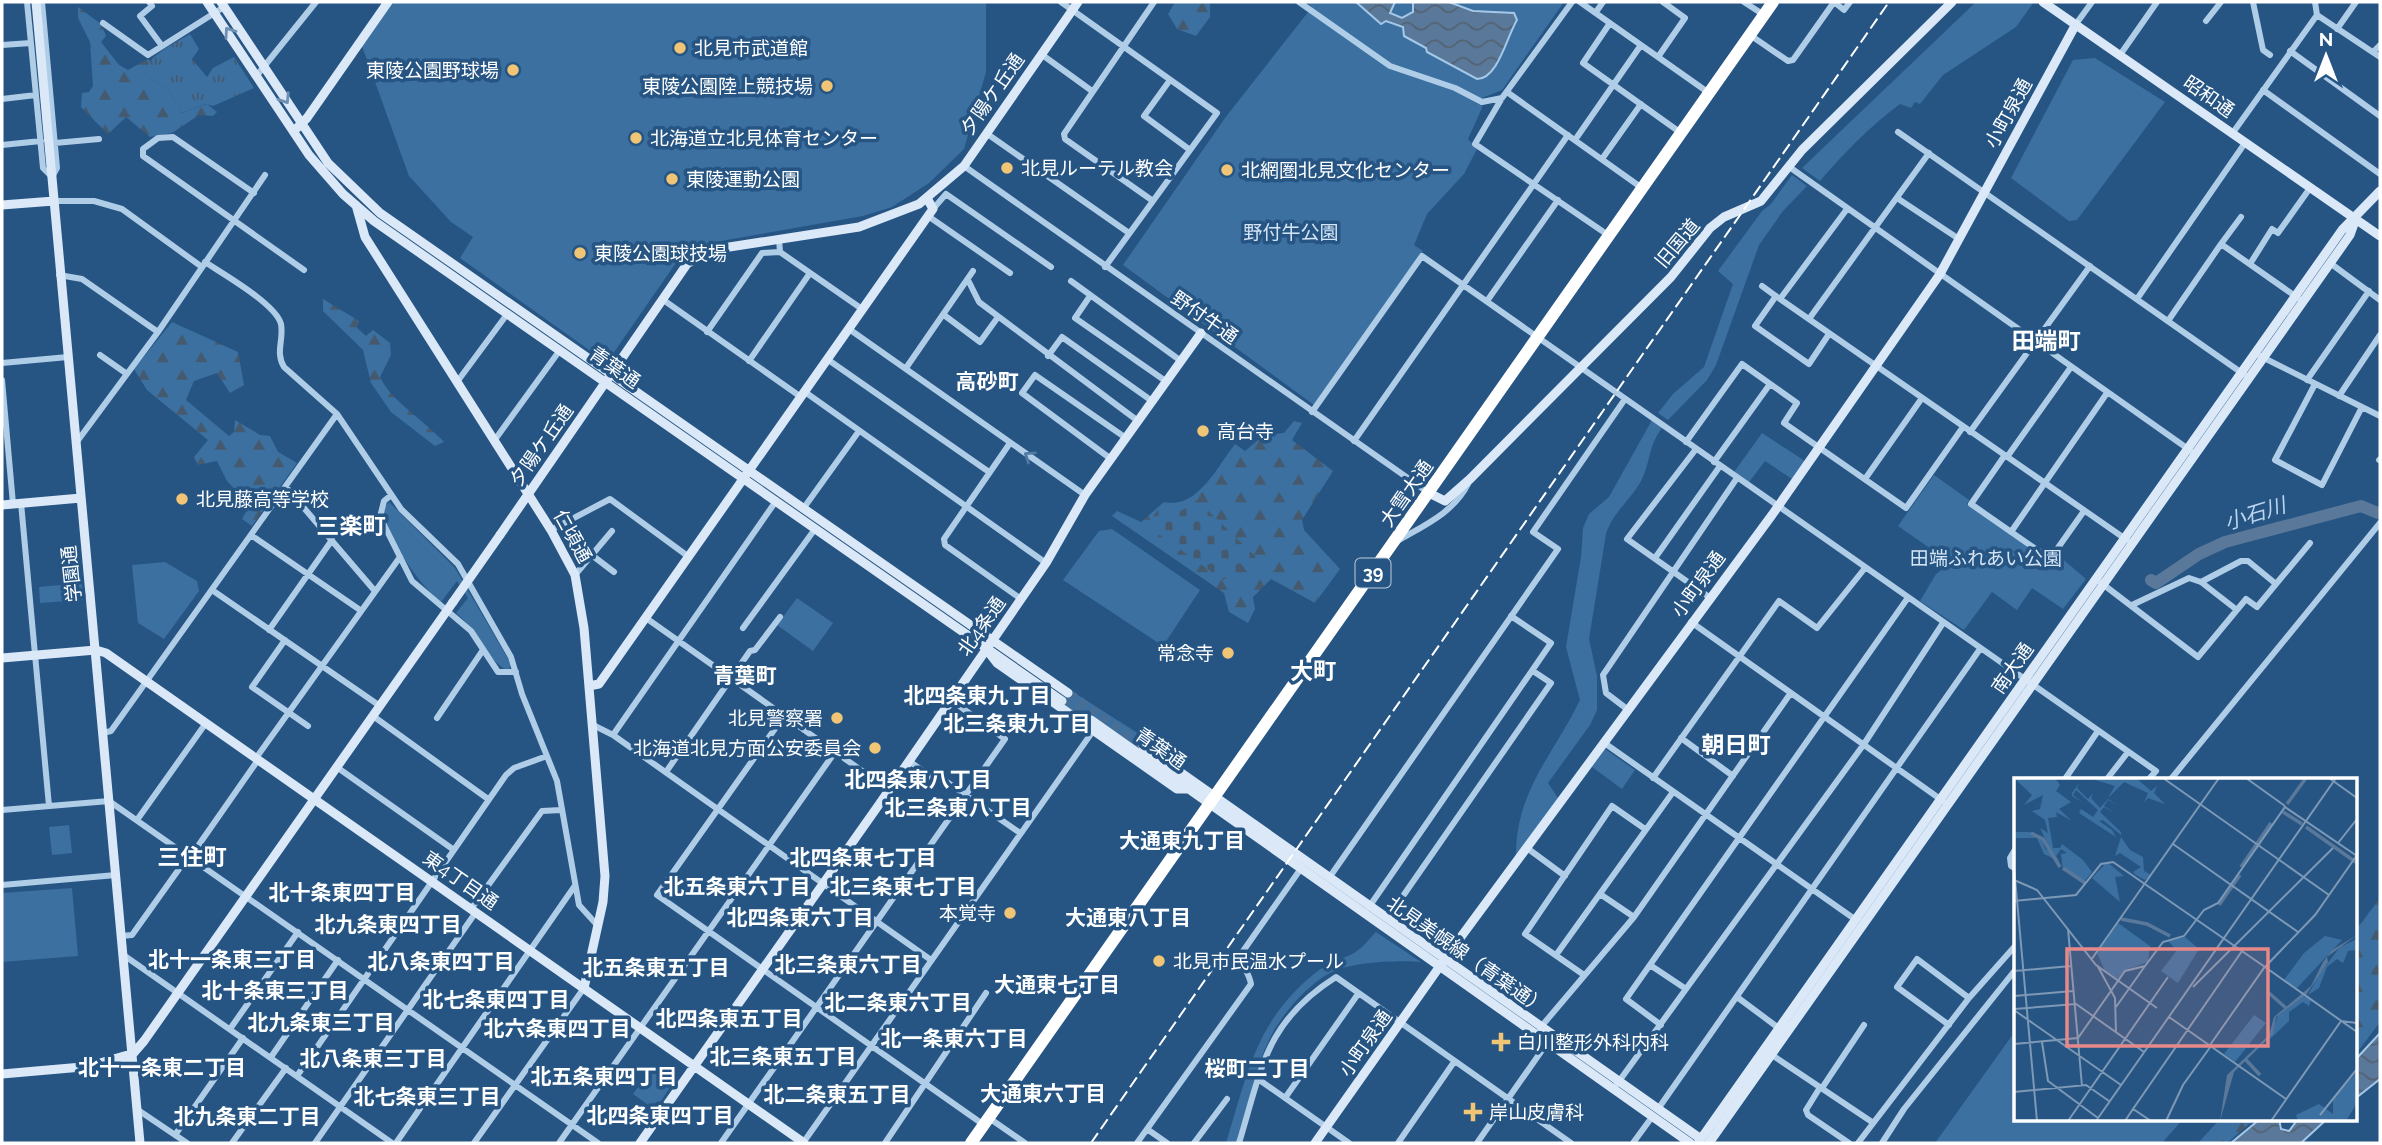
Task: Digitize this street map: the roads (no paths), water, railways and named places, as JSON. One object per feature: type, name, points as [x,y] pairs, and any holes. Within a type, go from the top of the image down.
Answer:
[{"type":"highway","name":"大雪大通","points":[[971,1143],[1773,2]]},
{"type":"street","points":[[27,2],[43,168],[52,177],[57,169],[42,2]]},
{"type":"street","name":"学園通","points":[[36,2],[140,1143]]},
{"type":"street","points":[[149,2],[152,6],[140,16],[162,46]]},
{"type":"street","name":"青葉通","points":[[207,2],[261,71]]},
{"type":"street","points":[[297,128],[388,2]]},
{"type":"street","points":[[1061,2],[1076,6],[1123,46],[1217,113],[1105,267]]},
{"type":"street","points":[[1153,201],[1065,139],[1064,134],[1154,2]]},
{"type":"street","points":[[1299,2],[1390,66],[1455,88],[1482,102],[1504,95],[1568,135],[1642,188]]},
{"type":"street","points":[[1572,2],[1504,95],[1475,144],[1609,236]]},
{"type":"street","points":[[1580,2],[1709,93]]},
{"type":"street","points":[[1595,12],[1603,2]]},
{"type":"street","points":[[1658,57],[1685,18],[1663,2]]},
{"type":"street","points":[[1744,2],[1764,15]]},
{"type":"street","points":[[1750,35],[1788,61],[1793,60],[1834,2],[1844,10],[1850,2]]},
{"type":"street","name":"旧国道","points":[[1429,493],[1445,501],[1470,479],[1671,277],[1710,228],[1724,217],[1761,201],[1788,166],[1952,2]]},
{"type":"street","name":"昭和通","points":[[2043,2],[2380,236]]},
{"type":"street","points":[[2076,24],[2092,2]]},
{"type":"street","points":[[2119,55],[2157,2]]},
{"type":"street","points":[[2206,21],[2221,2]]},
{"type":"street","points":[[2253,2],[2263,50],[2270,55]]},
{"type":"street","points":[[2232,134],[2317,15],[2315,2]]},
{"type":"street","points":[[2337,29],[2356,2]]},
{"type":"street","points":[[261,71],[312,3]]},
{"type":"street","points":[[103,23],[148,55],[215,12],[222,4]]},
{"type":"street","name":"青葉通","points":[[222,4],[320,169],[356,204],[374,221],[511,309],[560,350],[608,379]]},
{"type":"street","name":"夕陽ケ丘通","points":[[131,1054],[179,993],[338,768],[687,264],[697,256],[733,245],[859,227],[894,215],[927,198],[964,166],[1076,6]]},
{"type":"street","points":[[2317,15],[2380,57]]},
{"type":"street","points":[[1610,23],[1583,63],[1681,133]]},
{"type":"street","name":"小町泉通","points":[[1315,1143],[1442,963],[1777,507],[1940,274],[2076,24]]},
{"type":"street","points":[[2,45],[31,43]]},
{"type":"street","points":[[1575,140],[1641,45]]},
{"type":"street","points":[[2373,52],[2380,45]]},
{"type":"street","points":[[2290,51],[2380,116]]},
{"type":"street","points":[[1041,54],[1092,91]]},
{"type":"street","points":[[1170,80],[1144,116],[1190,149]]},
{"type":"street","points":[[2263,90],[2380,174]]},
{"type":"street","points":[[2,99],[36,95]]},
{"type":"street","points":[[1602,159],[1641,104]]},
{"type":"street","name":"青葉通","points":[[297,128],[354,190],[380,213],[608,379],[989,645]]},
{"type":"street","points":[[1898,132],[1986,191],[2245,375]]},
{"type":"street","points":[[986,133],[1129,233]]},
{"type":"street","points":[[1354,441],[1568,135]]},
{"type":"street","points":[[254,193],[173,137],[158,138],[143,149],[143,156],[304,270]]},
{"type":"street","points":[[55,143],[99,139]]},
{"type":"street","points":[[2,145],[41,141]]},
{"type":"street","points":[[2137,299],[2245,143]]},
{"type":"street","points":[[1809,319],[1928,153]]},
{"type":"street","name":"野付牛通","points":[[964,166],[1429,493]]},
{"type":"street","points":[[1788,166],[2191,452]]},
{"type":"street","points":[[76,443],[158,332],[265,175]]},
{"type":"street","points":[[2250,264],[2272,229],[2278,233],[2310,188]]},
{"type":"street","name":"仁頃通","points":[[354,190],[360,228],[551,530],[575,575],[584,628],[605,876],[598,926],[584,988]]},
{"type":"street","name":"南大通","points":[[1702,1142],[1768,1053],[2100,582],[2299,298],[2342,230],[2380,191]]},
{"type":"street","points":[[589,687],[599,684],[946,194],[1051,267]]},
{"type":"street","points":[[927,198],[931,213],[1010,273]]},
{"type":"street","points":[[1897,198],[1959,239]]},
{"type":"street","points":[[1488,301],[1558,200]]},
{"type":"street","points":[[2,205],[94,201],[115,206],[268,306],[281,324],[279,359],[284,367],[337,414],[390,496],[458,564],[511,657],[556,781],[579,905],[598,926]]},
{"type":"street","points":[[1829,334],[1809,364],[1755,326],[1847,209]]},
{"type":"street","points":[[2168,321],[2241,217]]},
{"type":"street","name":"南大通","points":[[2299,298],[2350,235],[2355,219]]},
{"type":"street","points":[[779,239],[780,251]]},
{"type":"street","points":[[2221,244],[2299,298]]},
{"type":"street","points":[[707,332],[762,253],[780,251],[862,309]]},
{"type":"street","points":[[1312,412],[1422,256],[1907,599],[2156,771],[2150,778]]},
{"type":"street","points":[[2330,263],[2380,299]]},
{"type":"street","points":[[1969,432],[2090,266]]},
{"type":"street","points":[[906,368],[974,271]]},
{"type":"street","points":[[749,361],[810,273]]},
{"type":"street","points":[[59,275],[82,279],[158,332]]},
{"type":"street","points":[[968,279],[979,302],[1138,421]]},
{"type":"street","points":[[1071,281],[1181,362]]},
{"type":"street","points":[[1762,286],[2128,541]]},
{"type":"street","points":[[2307,380],[2369,291]]},
{"type":"street","points":[[1090,296],[1075,318],[1167,382]]},
{"type":"street","points":[[662,299],[749,361],[859,431],[967,505],[1046,563]]},
{"type":"street","points":[[457,382],[511,309]]},
{"type":"street","points":[[944,315],[980,342],[998,317]]},
{"type":"street","points":[[849,329],[1085,495]]},
{"type":"street","name":"北4条通","points":[[640,1143],[889,790],[1046,563],[1085,495],[1201,333]]},
{"type":"street","points":[[2339,396],[2380,335]]},
{"type":"street","points":[[1048,356],[1062,337],[1152,401]]},
{"type":"street","points":[[494,441],[560,350]]},
{"type":"street","points":[[100,355],[127,374]]},
{"type":"street","points":[[2259,355],[2380,416]]},
{"type":"street","points":[[2,363],[68,357]]},
{"type":"street","points":[[827,359],[989,472]]},
{"type":"street","points":[[1686,442],[1742,363],[1797,404],[1784,423],[1906,508],[1963,427]]},
{"type":"street","points":[[2071,367],[1971,504],[2050,559],[2084,512]]},
{"type":"street","points":[[1111,459],[1022,393],[1034,374],[1126,438]]},
{"type":"street","points":[[2,380],[36,655],[49,806]]},
{"type":"street","points":[[1655,558],[1770,384]]},
{"type":"street","points":[[2315,384],[2276,460],[2322,485],[2362,407]]},
{"type":"street","points":[[2011,532],[2107,393]]},
{"type":"street","points":[[1865,479],[1922,398]]},
{"type":"street","points":[[1326,883],[1558,550],[1534,532],[1625,399]]},
{"type":"street","points":[[103,733],[111,731],[147,682],[337,414]]},
{"type":"street","points":[[801,513],[859,431]]},
{"type":"street","points":[[1010,443],[944,539],[945,545],[1021,599]]},
{"type":"street","points":[[1696,449],[1627,539],[1709,597]]},
{"type":"street","name":"青葉通","points":[[746,475],[776,501],[801,513],[815,529],[1065,697]]},
{"type":"street","points":[[1627,709],[1606,692],[1603,675],[1737,478]]},
{"type":"street","points":[[1395,542],[1439,517],[1463,494],[1470,479]]},
{"type":"street","points":[[286,486],[374,590]]},
{"type":"street","points":[[390,496],[384,501],[380,517],[412,581],[471,631],[498,672],[516,672]]},
{"type":"street","points":[[2,505],[81,498]]},
{"type":"street","points":[[551,530],[610,499],[689,556]]},
{"type":"street","points":[[612,735],[776,501]]},
{"type":"street","points":[[2172,778],[2380,523]]},
{"type":"street","points":[[743,628],[815,529]]},
{"type":"street","points":[[575,575],[612,531]]},
{"type":"street","points":[[251,535],[360,610]]},
{"type":"street","points":[[269,630],[332,540]]},
{"type":"street","points":[[2100,582],[2198,657],[2246,599],[2257,607],[2310,543]]},
{"type":"street","points":[[593,556],[614,572]]},
{"type":"street","points":[[121,936],[132,935],[190,856],[374,590],[400,557]]},
{"type":"street","points":[[2201,582],[2241,561],[2248,561],[2276,584]]},
{"type":"street","points":[[1653,778],[1779,601],[1817,628],[1865,568]]},
{"type":"street","points":[[2132,605],[2189,578],[2201,582],[2237,610]]},
{"type":"street","points":[[212,590],[380,706]]},
{"type":"street","points":[[1661,1025],[1626,999],[1907,599]]},
{"type":"street","points":[[1367,911],[1551,643],[1511,616]]},
{"type":"street","points":[[666,772],[731,678],[780,617]]},
{"type":"street","points":[[646,618],[889,790]]},
{"type":"street","points":[[1692,622],[1944,802]]},
{"type":"street","points":[[1616,1086],[1775,863],[1864,744],[1943,622]]},
{"type":"street","points":[[285,640],[252,687],[308,726]]},
{"type":"street","points":[[989,645],[997,663],[1177,789],[1189,789]]},
{"type":"street","points":[[1633,1143],[1980,649]]},
{"type":"street","points":[[2,658],[96,650]]},
{"type":"street","name":"東4丁目通","points":[[96,650],[106,653],[803,1143]]},
{"type":"street","points":[[437,718],[483,650]]},
{"type":"street","points":[[1387,919],[1551,683],[1533,671]]},
{"type":"street","points":[[1537,1031],[1634,917],[1790,694]]},
{"type":"street","points":[[721,1143],[1005,739],[951,700]]},
{"type":"street","points":[[373,716],[488,799]]},
{"type":"street","points":[[783,716],[657,895],[925,1085],[1025,1143]]},
{"type":"street","name":"青葉通","points":[[1091,720],[1189,789],[1213,800]]},
{"type":"street","points":[[137,820],[206,723]]},
{"type":"street","points":[[593,725],[666,772],[931,960]]},
{"type":"street","points":[[803,1143],[1093,731]]},
{"type":"street","points":[[2066,778],[2098,731]]},
{"type":"street","points":[[1681,738],[1733,776]]},
{"type":"street","points":[[1603,742],[1856,919]]},
{"type":"street","name":"青葉通","points":[[1143,746],[1213,800]]},
{"type":"street","points":[[559,1143],[835,752]]},
{"type":"street","points":[[2108,778],[2128,752]]},
{"type":"street","points":[[297,1076],[488,799],[514,768],[547,756]]},
{"type":"street","points":[[909,761],[967,796],[1020,833]]},
{"type":"street","points":[[338,768],[454,850]]},
{"type":"street","points":[[1556,955],[1673,792]]},
{"type":"street","name":"北見美幌線（青葉通）","points":[[1213,800],[1549,1040],[1702,1142]]},
{"type":"street","points":[[2,810],[110,801],[598,1143]]},
{"type":"street","name":"南大通","points":[[1768,1053],[1780,1029],[1856,919],[1944,802]]},
{"type":"street","points":[[1584,975],[1525,934],[1612,806],[1645,829]]},
{"type":"street","points":[[315,1143],[410,1010],[536,817],[542,811],[561,810]]},
{"type":"street","points":[[1527,848],[1565,876]]},
{"type":"street","points":[[2014,851],[2010,858],[2014,868]]},
{"type":"street","points":[[1137,1143],[1251,984],[1250,975],[1241,963],[1241,954],[1303,866]]},
{"type":"street","points":[[2,885],[116,875]]},
{"type":"street","points":[[122,954],[394,1143],[574,887]]},
{"type":"street","points":[[1600,894],[1634,917]]},
{"type":"street","name":"北見美幌線（青葉通）","points":[[1367,911],[1387,919],[1442,963]]},
{"type":"street","points":[[230,1028],[298,932]]},
{"type":"street","points":[[1858,1143],[1969,998],[2014,947]]},
{"type":"street","points":[[1949,1025],[1898,987],[1917,959],[1969,998]]},
{"type":"street","points":[[271,1058],[338,960]]},
{"type":"street","points":[[1650,965],[1685,989]]},
{"type":"street","points":[[1882,1143],[1904,1109],[2014,972]]},
{"type":"street","points":[[1239,1143],[1271,1043],[1300,1002],[1336,977],[1571,1143]]},
{"type":"street","points":[[474,1143],[584,988]]},
{"type":"street","points":[[885,1143],[986,993]]},
{"type":"street","points":[[1285,1098],[1358,994]]},
{"type":"street","points":[[1737,997],[1780,1029]]},
{"type":"street","points":[[1849,1143],[1808,1115],[1806,1110],[1864,1025]]},
{"type":"street","points":[[175,1135],[243,1038]]},
{"type":"street","points":[[1477,1143],[1549,1040]]},
{"type":"street","points":[[1768,1053],[1872,1122]]},
{"type":"street","points":[[2,1074],[78,1068],[131,1054]]},
{"type":"street","points":[[1398,1143],[1454,1062]]},
{"type":"street","points":[[232,1143],[286,1068]]},
{"type":"street","points":[[1258,1079],[1349,1143]]},
{"type":"street","points":[[1194,1143],[1227,1099]]},
{"type":"street","points":[[138,1110],[187,1143]]},
{"type":"street","name":"北見美幌線（青葉通）","points":[[1655,1113],[1690,1143]]},
{"type":"street","points":[[1147,1129],[1167,1143]]},
{"type":"water","points":[[1356,2],[1395,2],[1390,13],[1402,18],[1413,12],[1413,2],[1449,2],[1473,11],[1514,13],[1517,20],[1496,65],[1491,72],[1477,79],[1427,52],[1426,48],[1404,36],[1403,27],[1386,21],[1381,24]]},
{"type":"water","points":[[2380,1033],[2380,1079],[2358,1096],[2358,1057]]},
{"type":"water","points":[[2259,1120],[2279,1120],[2281,1129],[2289,1131],[2297,1120],[2326,1120],[2301,1143],[2231,1143]]},
{"type":"waterway","name":"小石川","points":[[2151,580],[2156,583],[2199,554],[2225,542],[2361,506],[2378,513]]},
{"type":"tunnel","points":[[1068,693],[1143,746]]},
{"type":"tunnel","points":[[1062,701],[1091,720]]},
{"type":"railway","points":[[1091,1143],[1889,2]]},
{"type":"place","name":"北見市武道館","points":[[680,48]]},
{"type":"place","name":"東陵公園野球場","points":[[513,70]]},
{"type":"place","name":"東陵公園陸上競技場","points":[[827,86]]},
{"type":"place","name":"北海道立北見体育センター","points":[[636,138]]},
{"type":"place","name":"北見ルーテル教会","points":[[1007,168]]},
{"type":"place","name":"北網圏北見文化センター","points":[[1227,170]]},
{"type":"place","name":"東陵運動公園","points":[[672,179]]},
{"type":"place","name":"東陵公園球技場","points":[[580,253]]},
{"type":"place","name":"高台寺","points":[[1203,431]]},
{"type":"place","name":"北見藤高等学校","points":[[182,499]]},
{"type":"place","name":"常念寺","points":[[1228,653]]},
{"type":"place","name":"北見警察署","points":[[837,718]]},
{"type":"place","name":"北海道北見方面公安委員会","points":[[875,748]]},
{"type":"place","name":"本覚寺","points":[[1010,913]]},
{"type":"place","name":"北見市民温水プール","points":[[1159,961]]},
{"type":"place","name":"白川整形外科内科","points":[[1501,1042]]},
{"type":"place","name":"岸山皮膚科","points":[[1473,1112]]},
{"type":"district","name":"田端町","points":[[2046,341]]},
{"type":"district","name":"高砂町","points":[[987,382]]},
{"type":"district","name":"三楽町","points":[[351,526]]},
{"type":"district","name":"大町","points":[[1313,671]]},
{"type":"district","name":"青葉町","points":[[745,676]]},
{"type":"district","name":"北四条東九丁目","points":[[977,696]]},
{"type":"district","name":"北三条東九丁目","points":[[1017,724]]},
{"type":"district","name":"朝日町","points":[[1736,745]]},
{"type":"district","name":"北四条東八丁目","points":[[918,780]]},
{"type":"district","name":"北三条東八丁目","points":[[958,808]]},
{"type":"district","name":"大通東九丁目","points":[[1182,841]]},
{"type":"district","name":"三住町","points":[[192,857]]},
{"type":"district","name":"北四条東七丁目","points":[[863,858]]},
{"type":"district","name":"北五条東六丁目","points":[[737,887]]},
{"type":"district","name":"北三条東七丁目","points":[[903,887]]},
{"type":"district","name":"北十条東四丁目","points":[[342,893]]},
{"type":"district","name":"北四条東六丁目","points":[[800,918]]},
{"type":"district","name":"大通東八丁目","points":[[1128,918]]},
{"type":"district","name":"北九条東四丁目","points":[[388,925]]},
{"type":"district","name":"北十一条東三丁目","points":[[232,960]]},
{"type":"district","name":"北八条東四丁目","points":[[441,962]]},
{"type":"district","name":"北三条東六丁目","points":[[848,965]]},
{"type":"district","name":"北五条東五丁目","points":[[656,968]]},
{"type":"district","name":"大通東七丁目","points":[[1057,985]]},
{"type":"district","name":"北十条東三丁目","points":[[275,991]]},
{"type":"district","name":"北七条東四丁目","points":[[496,1000]]},
{"type":"district","name":"北二条東六丁目","points":[[898,1003]]},
{"type":"district","name":"北四条東五丁目","points":[[729,1019]]},
{"type":"district","name":"北九条東三丁目","points":[[321,1023]]},
{"type":"district","name":"北六条東四丁目","points":[[557,1029]]},
{"type":"district","name":"北一条東六丁目","points":[[954,1039]]},
{"type":"district","name":"北三条東五丁目","points":[[783,1057]]},
{"type":"district","name":"北八条東三丁目","points":[[373,1059]]},
{"type":"district","name":"北十一条東二丁目","points":[[162,1068]]},
{"type":"district","name":"桜町二丁目","points":[[1257,1069]]},
{"type":"district","name":"北五条東四丁目","points":[[604,1077]]},
{"type":"district","name":"大通東六丁目","points":[[1043,1094]]},
{"type":"district","name":"北二条東五丁目","points":[[837,1095]]},
{"type":"district","name":"北七条東三丁目","points":[[427,1097]]},
{"type":"district","name":"北四条東四丁目","points":[[660,1116]]},
{"type":"district","name":"北九条東二丁目","points":[[247,1117]]},
{"type":"park label","name":"野付牛公園","points":[[1291,232]]},
{"type":"park label","name":"田端ふれあい公園","points":[[1986,558]]}]
